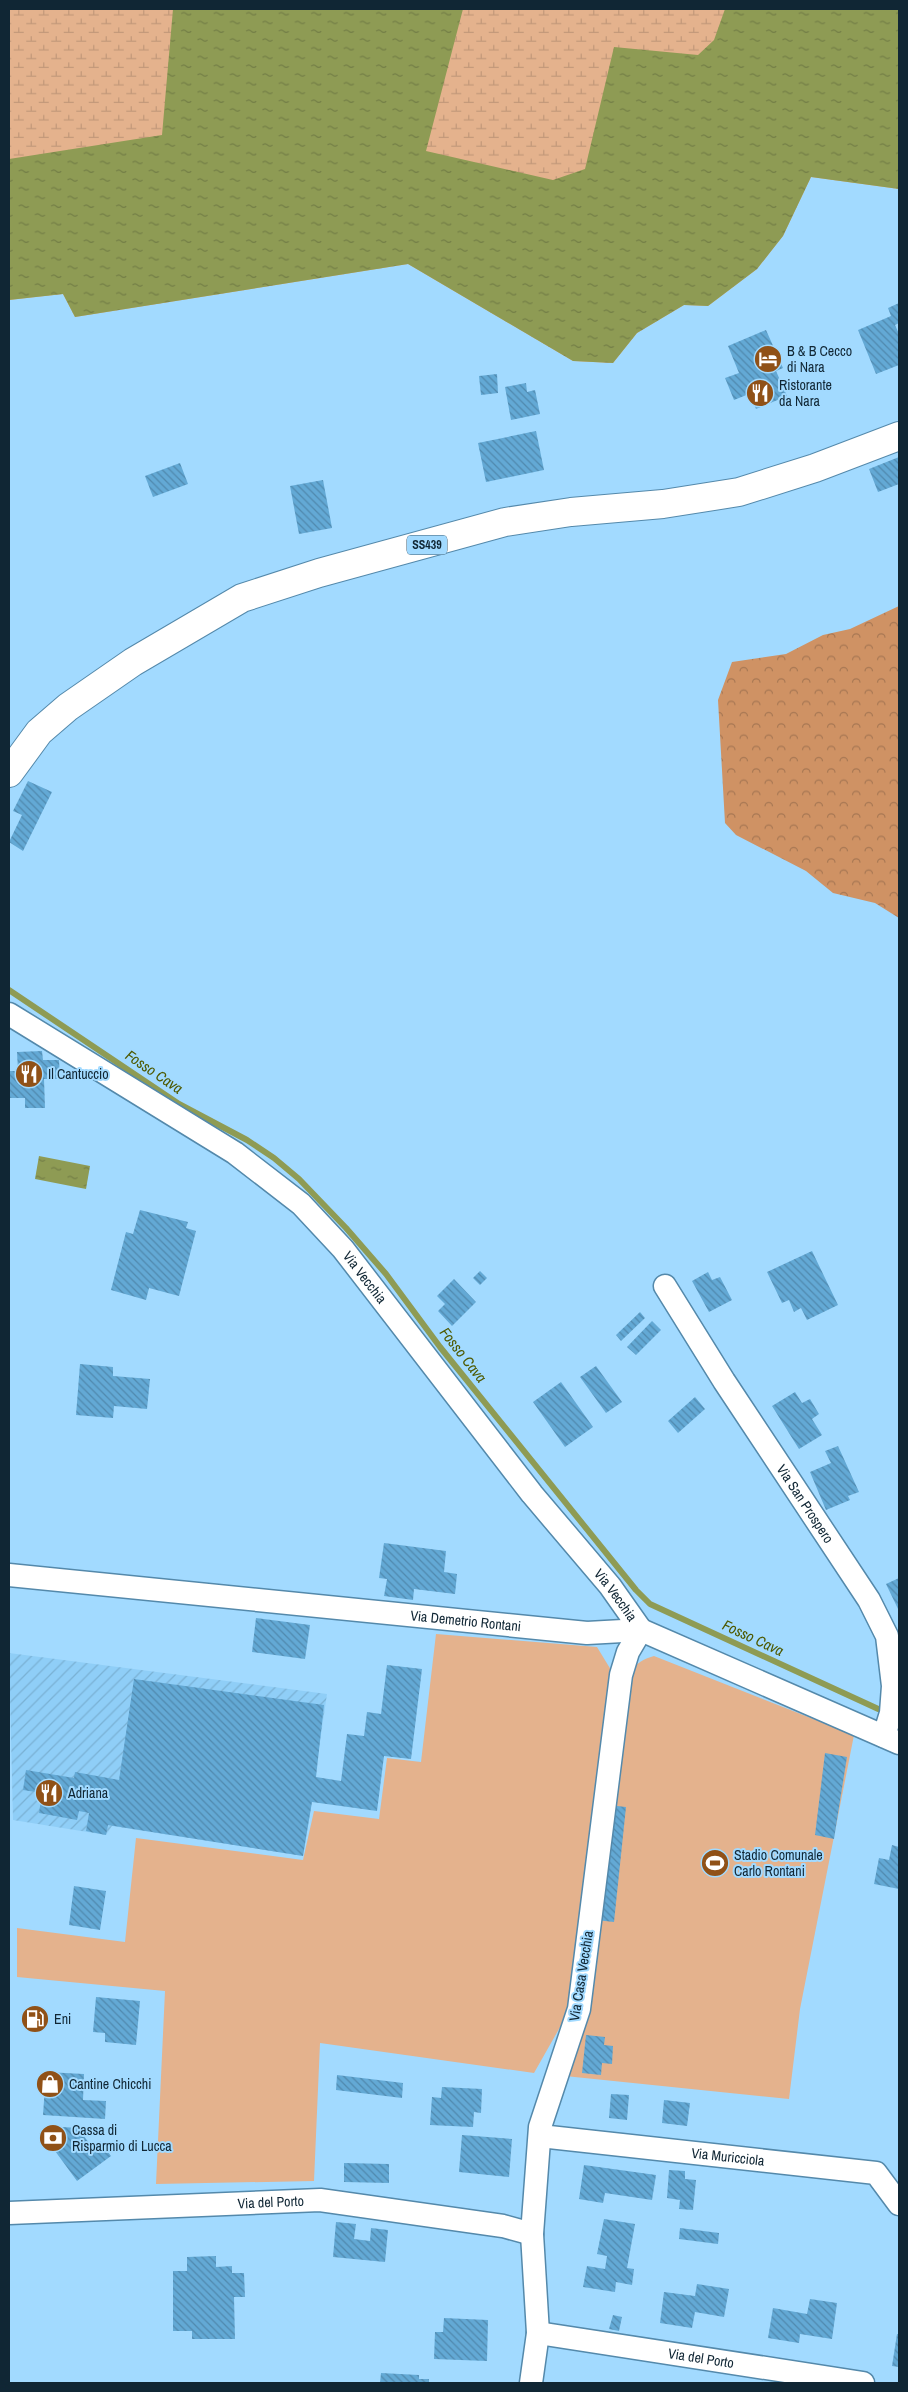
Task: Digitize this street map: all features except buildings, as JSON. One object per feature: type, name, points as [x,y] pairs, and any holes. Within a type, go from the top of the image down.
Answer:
[{"type":"main road","name":"SS439","points":[[9,773],[39,732],[68,707],[133,662],[242,598],[319,573],[505,522],[571,512],[663,504],[739,492],[815,468],[899,436]]},
{"type":"street","name":"Via Vecchia","points":[[9,1014],[235,1152],[301,1204],[343,1249],[532,1494],[610,1586],[641,1630]]},
{"type":"street","name":"Via San Prospero","points":[[665,1286],[868,1600],[887,1636],[894,1695],[891,1728]]},
{"type":"street","name":"Via Demetrio Rontani","points":[[9,1575],[587,1633],[641,1630],[891,1728]]},
{"type":"street","name":"Via Casa Vecchia","points":[[531,2383],[538,2333],[532,2234],[540,2127],[579,2008],[621,1675],[628,1652],[641,1630]]},
{"type":"street","name":"Via Muricciola","points":[[540,2136],[876,2173],[899,2204]]},
{"type":"street","name":"Via del Porto","points":[[9,2213],[320,2200],[504,2226],[532,2234]]},
{"type":"street","name":"Via del Porto","points":[[538,2333],[863,2383]]},
{"type":"shaded area","points":[[9,1653],[327,1694],[303,1856],[112,1826],[106,1835],[13,1820]]},
{"type":"green space","points":[[9,9],[899,9],[899,189],[811,177],[783,236],[757,269],[708,306],[684,305],[637,333],[613,363],[573,361],[408,264],[75,317],[63,294],[9,300]]},
{"type":"green space","points":[[899,606],[899,918],[875,903],[833,893],[806,871],[736,835],[725,823],[718,700],[732,662],[786,654],[823,635],[850,629]]},
{"type":"green space","points":[[436,1634],[597,1647],[611,1670],[572,2006],[534,2073],[320,2043],[314,2181],[156,2184],[165,1991],[17,1977],[17,1928],[125,1942],[136,1838],[303,1860],[314,1811],[379,1819],[387,1758],[421,1762]]},
{"type":"green space","name":"Stadio Comunale Carlo Rontani","points":[[654,1656],[854,1735],[800,2009],[789,2099],[565,2076],[630,1672],[640,1662]]},
{"type":"water","points":[[173,9],[463,9],[426,151],[553,180],[585,169],[614,47],[698,55],[714,40],[725,9],[899,9],[899,189],[811,177],[783,236],[757,269],[708,306],[684,305],[637,333],[613,363],[573,361],[408,264],[75,317],[63,294],[9,300],[9,159],[162,135]]},
{"type":"water","points":[[39,1156],[90,1166],[86,1189],[35,1179]]},
{"type":"waterway","name":"Fosso Cava","points":[[9,990],[179,1104],[247,1140],[274,1158],[299,1179],[346,1228],[386,1274],[440,1347],[636,1590],[650,1604],[887,1713]]},
{"type":"place","name":"B & B Cecco di Nara","points":[[768,359]]},
{"type":"place","name":"Ristorante da Nara","points":[[760,393]]},
{"type":"place","name":"Il Cantuccio","points":[[29,1074]]},
{"type":"place","name":"Adriana","points":[[49,1793]]},
{"type":"place","name":"Stadio Comunale Carlo Rontani","points":[[715,1863]]},
{"type":"place","name":"Eni","points":[[35,2019]]},
{"type":"place","name":"Cantine Chicchi","points":[[50,2084]]},
{"type":"place","name":"Cassa di Risparmio di Lucca","points":[[53,2138]]}]
